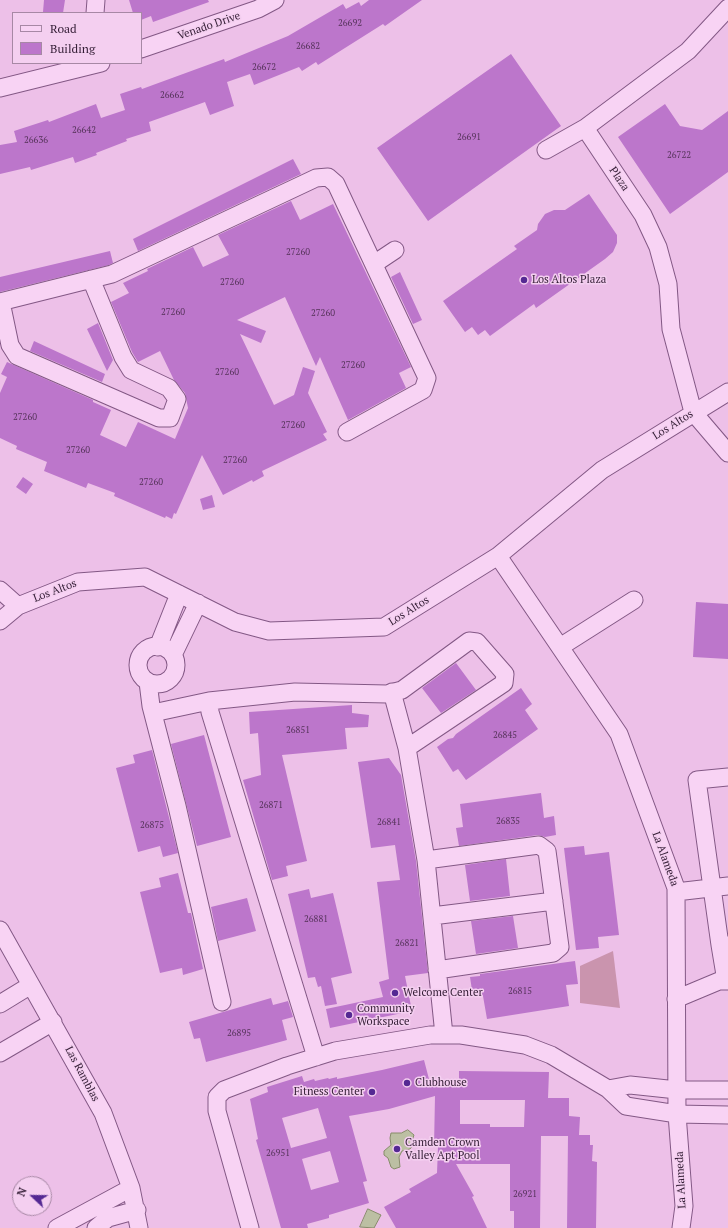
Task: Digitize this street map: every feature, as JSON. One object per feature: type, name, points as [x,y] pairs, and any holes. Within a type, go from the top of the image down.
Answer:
[{"type":"street","points":[[95,12],[96,0]]},
{"type":"street","name":"Venado Drive","points":[[142,49],[258,9],[275,0]]},
{"type":"street","points":[[546,150],[585,128],[688,51],[728,8]]},
{"type":"street","points":[[0,88],[94,64]]},
{"type":"street","name":"Plaza","points":[[585,128],[643,215],[658,247],[668,284],[671,330],[693,412]]},
{"type":"street","points":[[91,279],[123,357],[131,370],[169,388],[177,399],[170,418],[159,418],[17,356],[10,345],[0,302],[91,279],[119,270],[316,178],[328,177],[336,184],[426,378],[423,390],[347,432]]},
{"type":"street","points":[[374,264],[395,250]]},
{"type":"street","name":"Los Altos","points":[[18,606],[78,582],[145,577],[235,622],[269,631],[384,627],[498,556],[602,470],[693,412],[728,392]]},
{"type":"street","points":[[693,412],[728,453]]},
{"type":"street","name":"La Alameda","points":[[498,556],[619,734],[676,888],[677,1114],[684,1206],[681,1228]]},
{"type":"street","points":[[0,590],[18,606],[0,621]]},
{"type":"street","points":[[158,647],[179,594]]},
{"type":"street","points":[[560,647],[634,600]]},
{"type":"street","points":[[173,655],[198,603]]},
{"type":"street","points":[[153,712],[208,701],[295,692],[387,694],[402,690],[468,641],[477,642],[505,674],[504,683],[407,748]]},
{"type":"street","points":[[158,647],[166,649],[173,655],[176,659],[176,668],[173,676],[166,683],[157,684],[148,682],[141,676],[138,667],[140,658],[145,650],[158,647]]},
{"type":"street","points":[[148,682],[153,712],[177,806],[222,1002]]},
{"type":"street","points":[[392,692],[407,748],[426,860],[444,1035]]},
{"type":"street","points":[[208,701],[210,712],[316,1057]]},
{"type":"street","points":[[676,999],[719,981],[727,981],[720,886],[697,780],[728,776]]},
{"type":"street","points":[[426,860],[539,844],[548,851],[560,947],[553,954],[437,970]]},
{"type":"street","points":[[676,892],[720,886]]},
{"type":"street","points":[[432,916],[554,901]]},
{"type":"street","name":"Las Ramblas","points":[[0,930],[103,1113],[131,1188],[137,1210],[139,1228]]},
{"type":"street","points":[[0,1004],[31,985]]},
{"type":"street","points":[[0,1053],[53,1022]]},
{"type":"street","points":[[250,1228],[217,1111],[216,1097],[224,1090],[288,1066],[335,1051],[430,1035],[462,1035],[525,1045],[551,1055],[608,1089],[626,1106],[677,1114],[728,1115]]},
{"type":"street","points":[[608,1089],[630,1085],[677,1090],[728,1090]]},
{"type":"street","points":[[57,1228],[131,1188]]},
{"type":"street","points":[[96,1228],[108,1218],[137,1210]]},
{"type":"shaded area","points":[[613,951],[620,1008],[580,1003],[580,966]]},
{"type":"shaded area","name":"Camden Crown Valley Apt Pool","points":[[408,1130],[414,1135],[412,1141],[413,1145],[410,1149],[402,1151],[399,1157],[400,1167],[394,1169],[391,1167],[388,1158],[384,1155],[384,1151],[391,1145],[391,1133],[401,1133]]},
{"type":"shaded area","points":[[368,1209],[381,1215],[374,1228],[360,1227]]},
{"type":"building","points":[[44,0],[65,0],[63,12],[43,12]]},
{"type":"building","points":[[129,0],[208,0],[209,2],[153,22],[151,16],[142,20],[142,12],[133,12]]},
{"type":"building","points":[[369,0],[422,0],[385,26],[383,24],[318,65],[316,62],[302,71],[299,67],[254,85],[250,74],[227,82],[234,106],[210,115],[205,102],[149,122],[151,131],[126,139],[127,141],[96,153],[97,155],[75,163],[73,157],[31,170],[30,167],[0,174],[0,145],[17,142],[14,131],[48,120],[49,122],[96,104],[101,118],[125,110],[120,94],[141,87],[142,89],[224,59],[225,62],[288,36],[343,4],[346,9],[359,2],[361,6]]},
{"type":"building","points":[[511,54],[561,126],[428,221],[377,148]]},
{"type":"building","points":[[665,104],[680,126],[702,130],[728,111],[728,172],[670,214],[618,137]]},
{"type":"building","points":[[293,159],[301,174],[138,251],[133,239]]},
{"type":"building","name":"Los Altos Plaza","points":[[589,194],[617,235],[617,243],[613,252],[536,308],[534,304],[490,336],[485,330],[478,335],[472,327],[465,332],[443,301],[517,249],[514,246],[537,230],[538,224],[545,214],[554,210],[565,210]]},
{"type":"building","points":[[291,201],[300,220],[333,204],[411,367],[399,373],[406,388],[348,420],[320,357],[316,366],[285,297],[237,320],[266,331],[261,343],[240,334],[274,405],[294,395],[303,367],[315,371],[308,393],[327,432],[323,434],[327,440],[262,471],[264,476],[253,482],[252,480],[223,495],[202,455],[176,514],[174,513],[172,519],[166,516],[165,518],[114,496],[115,493],[88,483],[86,488],[44,471],[47,462],[16,449],[17,446],[0,438],[0,393],[7,377],[1,374],[7,362],[93,400],[93,402],[111,410],[100,435],[126,447],[138,422],[175,439],[188,408],[185,393],[174,380],[160,351],[138,362],[132,352],[111,302],[129,293],[123,283],[148,271],[147,269],[193,247],[203,267],[229,255],[218,235]]},
{"type":"building","points":[[110,251],[113,263],[109,265],[0,292],[0,277]]},
{"type":"building","points":[[400,272],[422,320],[413,324],[391,277]]},
{"type":"building","points":[[98,323],[113,360],[107,371],[87,329]]},
{"type":"building","points":[[34,341],[105,374],[102,382],[30,351]]},
{"type":"building","points":[[23,477],[33,484],[26,494],[16,487]]},
{"type":"building","points":[[212,495],[215,507],[203,510],[200,499]]},
{"type":"building","points":[[696,602],[728,604],[728,659],[693,657]]},
{"type":"building","points":[[456,663],[476,690],[441,713],[422,688]]},
{"type":"building","points":[[521,688],[532,704],[525,710],[538,729],[466,780],[458,769],[453,772],[437,747],[448,739],[453,738],[456,734]]},
{"type":"building","points":[[352,705],[352,713],[369,715],[368,727],[345,728],[347,749],[282,755],[307,861],[286,866],[288,876],[272,880],[243,780],[261,775],[258,733],[250,734],[249,712]]},
{"type":"building","points":[[204,735],[231,837],[197,846],[171,744]]},
{"type":"building","points":[[152,750],[178,853],[163,857],[160,846],[138,852],[116,768],[135,763],[133,755]]},
{"type":"building","points":[[389,758],[401,775],[416,861],[428,973],[405,976],[412,1011],[330,1028],[326,1009],[383,997],[379,982],[389,979],[377,882],[400,880],[395,845],[371,848],[358,762]]},
{"type":"building","points":[[541,793],[544,818],[554,816],[556,835],[545,837],[538,835],[459,846],[456,828],[463,827],[460,804]]},
{"type":"building","points":[[584,846],[585,855],[609,852],[619,935],[598,937],[599,948],[576,950],[564,848]]},
{"type":"building","points":[[506,859],[510,896],[470,901],[465,865]]},
{"type":"building","points":[[178,873],[188,913],[191,913],[203,969],[183,975],[182,968],[160,973],[140,892],[161,887],[159,878]]},
{"type":"building","points":[[309,889],[311,898],[333,893],[352,973],[331,978],[337,1004],[325,1006],[321,986],[318,987],[315,977],[308,978],[288,894]]},
{"type":"building","points":[[247,898],[256,931],[218,941],[211,907]]},
{"type":"building","points":[[513,916],[518,948],[476,954],[471,921]]},
{"type":"building","points":[[575,961],[578,984],[566,985],[569,1006],[487,1019],[483,996],[473,997],[470,977],[480,976],[480,974]]},
{"type":"building","points":[[271,998],[273,1005],[288,1001],[293,1017],[282,1020],[287,1040],[206,1062],[200,1038],[194,1039],[189,1022]]},
{"type":"building","points":[[424,1060],[430,1083],[459,1084],[459,1071],[549,1072],[548,1098],[569,1098],[569,1116],[580,1117],[579,1135],[590,1135],[590,1145],[593,1145],[592,1161],[597,1162],[596,1228],[567,1228],[568,1136],[541,1136],[540,1228],[514,1228],[514,1211],[510,1211],[510,1164],[456,1164],[474,1196],[472,1197],[487,1228],[396,1228],[384,1207],[411,1192],[409,1189],[437,1173],[438,1147],[434,1147],[435,1096],[389,1109],[349,1116],[367,1181],[363,1182],[369,1203],[329,1215],[329,1218],[307,1224],[308,1228],[281,1228],[256,1140],[258,1139],[250,1099],[268,1092],[267,1087],[302,1076],[304,1082],[314,1079],[315,1081],[337,1077],[337,1079]],"holes":[[[460,1100],[525,1100],[524,1127],[490,1127],[490,1124],[460,1124]],[[318,1108],[327,1138],[291,1148],[282,1118]],[[330,1151],[339,1182],[311,1190],[302,1159]]]},
{"type":"place","name":"Los Altos Plaza","points":[[524,280]]},
{"type":"place","name":"Welcome Center","points":[[395,993]]},
{"type":"place","name":"Community Workspace","points":[[349,1015]]},
{"type":"place","name":"Clubhouse","points":[[407,1083]]},
{"type":"place","name":"Fitness Center","points":[[372,1092]]},
{"type":"place","name":"Camden Crown Valley Apt Pool","points":[[397,1149]]}]
